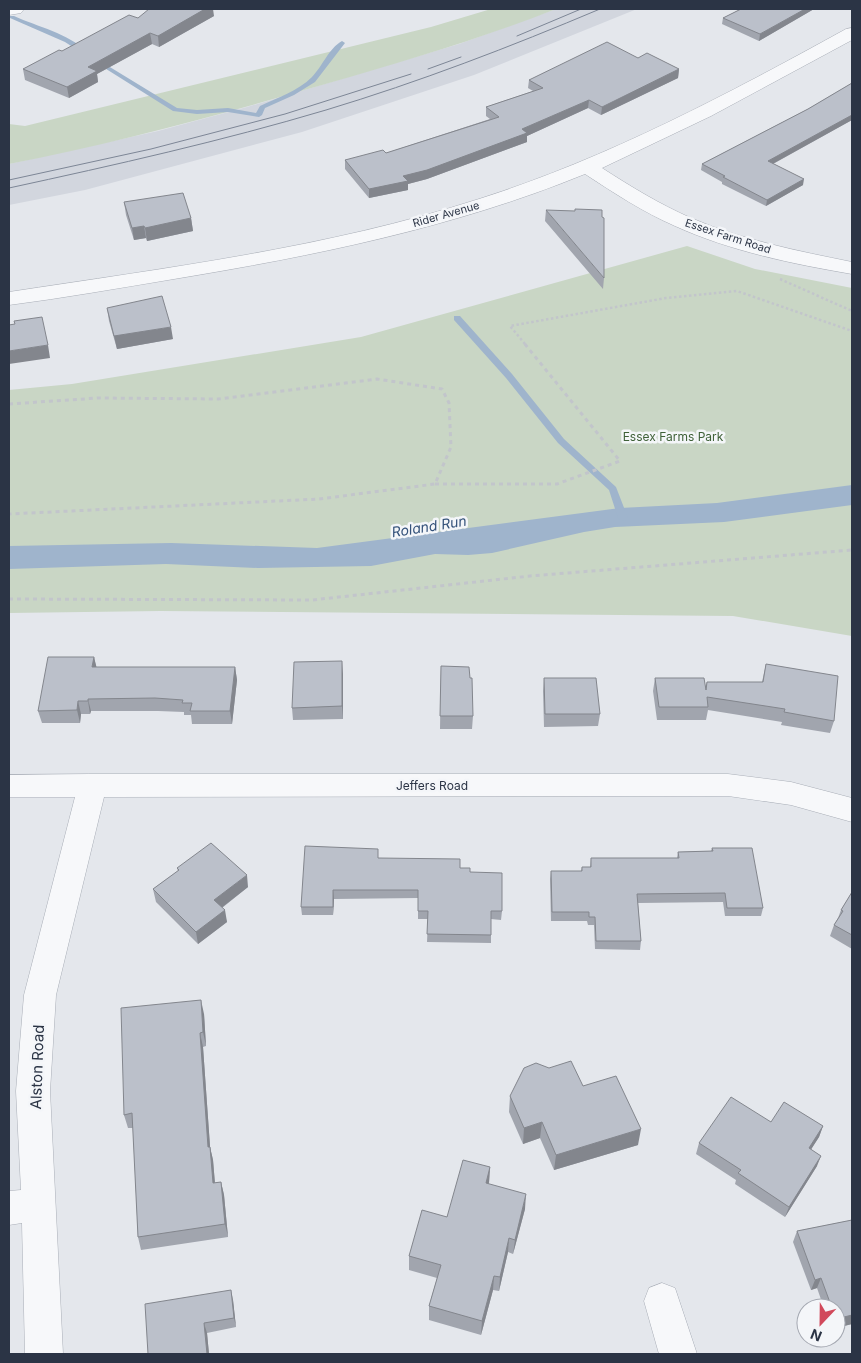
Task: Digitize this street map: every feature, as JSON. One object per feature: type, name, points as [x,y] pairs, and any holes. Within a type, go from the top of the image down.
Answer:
[{"type":"street","points":[[9,10],[15,9]]},
{"type":"street","name":"Rider Avenue","points":[[9,299],[204,267],[356,238],[469,208],[550,182],[586,167],[762,83],[852,32]]},
{"type":"street","name":"Essex Farm Road","points":[[586,167],[664,213],[696,228],[790,256],[852,268]]},
{"type":"street","name":"Alston Road","points":[[44,1354],[24,1206],[40,995],[86,816],[92,785]]},
{"type":"street","name":"Jeffers Road","points":[[9,786],[728,785],[770,788],[820,798],[852,810]]},
{"type":"street","points":[[662,1300],[678,1354]]},
{"type":"path","points":[[9,514],[318,499],[435,484],[557,484],[620,462],[510,326],[666,298],[737,291],[852,331]]},
{"type":"path","points":[[9,404],[98,398],[218,399],[377,379],[442,389],[449,403],[451,447],[435,484]]},
{"type":"path","points":[[9,599],[312,600],[530,576],[852,550]]},
{"type":"shaded area","points":[[556,9],[637,9],[474,75],[302,132],[85,190],[9,205],[9,164],[158,131],[247,107],[459,44]]},
{"type":"green space","points":[[491,9],[556,9],[443,49],[289,95],[130,137],[9,164],[9,124],[25,126],[431,27]]},
{"type":"green space","name":"Essex Farms Park","points":[[687,246],[755,269],[852,288],[852,636],[733,616],[160,611],[9,613],[9,390],[72,384],[361,337]]},
{"type":"water","name":"Roland Run","points":[[852,485],[852,505],[724,522],[615,527],[584,532],[492,553],[468,555],[435,554],[371,566],[258,568],[166,564],[9,569],[9,546],[171,543],[317,548],[620,508],[717,503]]},
{"type":"building","points":[[149,9],[205,9],[158,36],[150,33],[88,67],[97,71],[67,87],[23,69],[59,50],[62,51],[129,15],[138,18]]},
{"type":"building","points":[[741,9],[805,9],[760,34],[723,18]]},
{"type":"building","points":[[607,42],[638,58],[647,53],[679,69],[602,107],[589,100],[522,129],[527,133],[427,170],[403,176],[408,181],[369,189],[345,160],[383,150],[386,153],[499,117],[486,107],[543,88],[529,80]]},
{"type":"building","points":[[852,83],[852,115],[768,161],[804,179],[767,200],[702,164],[808,109]]},
{"type":"building","points":[[183,193],[191,218],[145,228],[144,226],[132,228],[124,202]]},
{"type":"building","points":[[575,209],[602,210],[602,217],[604,218],[604,278],[546,210],[575,211]]},
{"type":"building","points":[[162,296],[171,327],[114,336],[107,308]]},
{"type":"building","points":[[42,317],[48,345],[9,351],[9,325],[15,324],[14,321]]},
{"type":"building","points":[[48,657],[94,657],[92,667],[235,667],[230,711],[190,711],[192,703],[182,703],[183,700],[155,698],[88,699],[88,701],[78,701],[77,710],[38,711]]},
{"type":"building","points":[[342,661],[342,706],[292,708],[294,662]]},
{"type":"building","points":[[766,664],[838,676],[834,721],[784,712],[785,709],[707,697],[708,707],[659,707],[655,678],[704,678],[706,690],[707,682],[763,682]]},
{"type":"building","points":[[441,666],[469,667],[470,678],[472,678],[473,716],[440,716]]},
{"type":"building","points":[[544,678],[596,678],[600,714],[545,714]]},
{"type":"building","points":[[211,843],[247,875],[214,900],[225,910],[196,932],[153,889],[179,870],[177,868]]},
{"type":"building","points":[[305,846],[378,849],[378,858],[460,859],[460,868],[470,868],[470,872],[502,873],[502,911],[491,911],[491,935],[427,934],[428,911],[418,911],[418,890],[333,890],[333,907],[301,907]]},
{"type":"building","points":[[712,848],[752,848],[763,908],[727,908],[725,893],[637,894],[641,941],[596,941],[595,917],[589,917],[589,912],[552,912],[551,871],[582,871],[582,867],[591,867],[591,858],[679,858],[678,852],[713,851]]},
{"type":"building","points":[[852,892],[852,935],[834,925]]},
{"type":"building","points":[[201,1000],[203,1032],[200,1033],[208,1147],[210,1147],[213,1183],[221,1182],[225,1224],[138,1237],[132,1113],[124,1115],[121,1008]]},
{"type":"building","points":[[571,1061],[583,1086],[616,1076],[641,1129],[556,1155],[542,1122],[524,1128],[510,1096],[524,1068],[536,1063],[549,1068]]},
{"type":"building","points":[[731,1097],[771,1122],[784,1102],[823,1126],[809,1148],[821,1156],[789,1207],[738,1173],[741,1170],[699,1143]]},
{"type":"building","points":[[463,1160],[490,1167],[486,1183],[526,1194],[515,1240],[509,1238],[500,1277],[494,1276],[482,1321],[429,1306],[441,1265],[409,1256],[422,1210],[447,1217]]},
{"type":"building","points":[[852,1220],[852,1315],[846,1316],[846,1298],[828,1298],[821,1278],[815,1280],[797,1231]]},
{"type":"building","points":[[231,1290],[234,1318],[204,1323],[207,1354],[148,1354],[145,1304]]},
{"type":"waterway","points":[[12,17],[58,36],[84,52]]},
{"type":"waterway","points":[[98,62],[175,110],[197,112],[228,110],[259,115],[262,107],[292,94],[313,81],[342,43]]},
{"type":"waterway","points":[[457,318],[509,376],[561,441],[613,489],[623,518]]},
{"type":"tram line","points":[[517,36],[581,9]]},
{"type":"tram line","points":[[9,188],[208,142],[326,110],[464,63],[600,9]]},
{"type":"tram line","points":[[428,69],[461,57]]},
{"type":"tram line","points":[[9,180],[151,149],[285,114],[411,74]]}]
